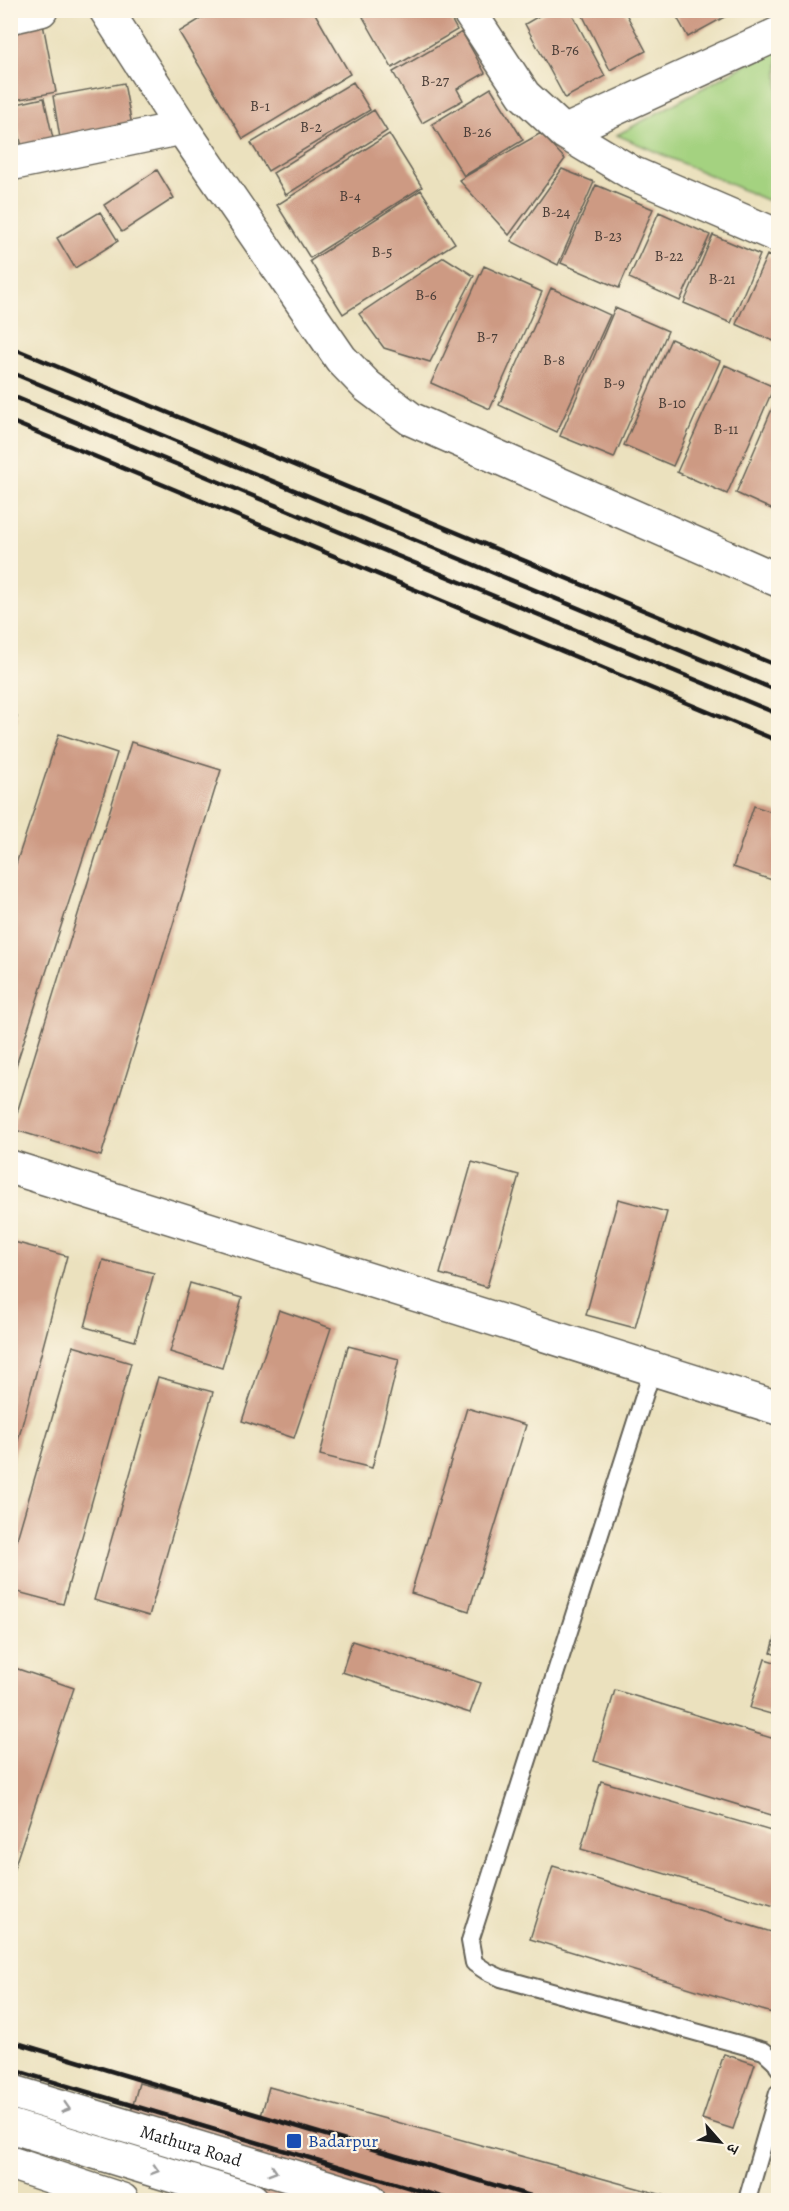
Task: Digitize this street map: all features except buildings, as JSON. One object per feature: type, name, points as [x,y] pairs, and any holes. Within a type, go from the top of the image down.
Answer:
[{"type":"main road","points":[[10,17],[41,10]]},
{"type":"main road","points":[[106,10],[182,128],[341,359],[367,386],[411,419],[778,580]]},
{"type":"main road","points":[[468,10],[524,95],[564,132],[632,173],[778,236]]},
{"type":"main road","points":[[564,132],[778,34]]},
{"type":"main road","points":[[10,164],[182,128]]},
{"type":"main road","points":[[10,1167],[778,1408]]},
{"type":"main road","name":"Mathura Road","points":[[10,2091],[370,2200]]},
{"type":"main road","points":[[10,2126],[252,2200]]},
{"type":"main road","points":[[10,2163],[122,2200]]},
{"type":"lane","points":[[653,1368],[470,1941],[474,1963],[501,1978],[764,2051],[778,2067]]},
{"type":"lane","points":[[747,2200],[778,2093]]},
{"type":"green space","points":[[778,47],[778,205],[617,135]]},
{"type":"railway","points":[[10,347],[778,666]]},
{"type":"railway","points":[[10,372],[778,691]]},
{"type":"railway","points":[[10,395],[778,714]]},
{"type":"railway","points":[[10,421],[778,741]]},
{"type":"railway","points":[[10,2041],[544,2200]]},
{"type":"railway","points":[[10,2069],[451,2200]]},
{"type":"place","name":"Badarpur","points":[[294,2141]]}]
